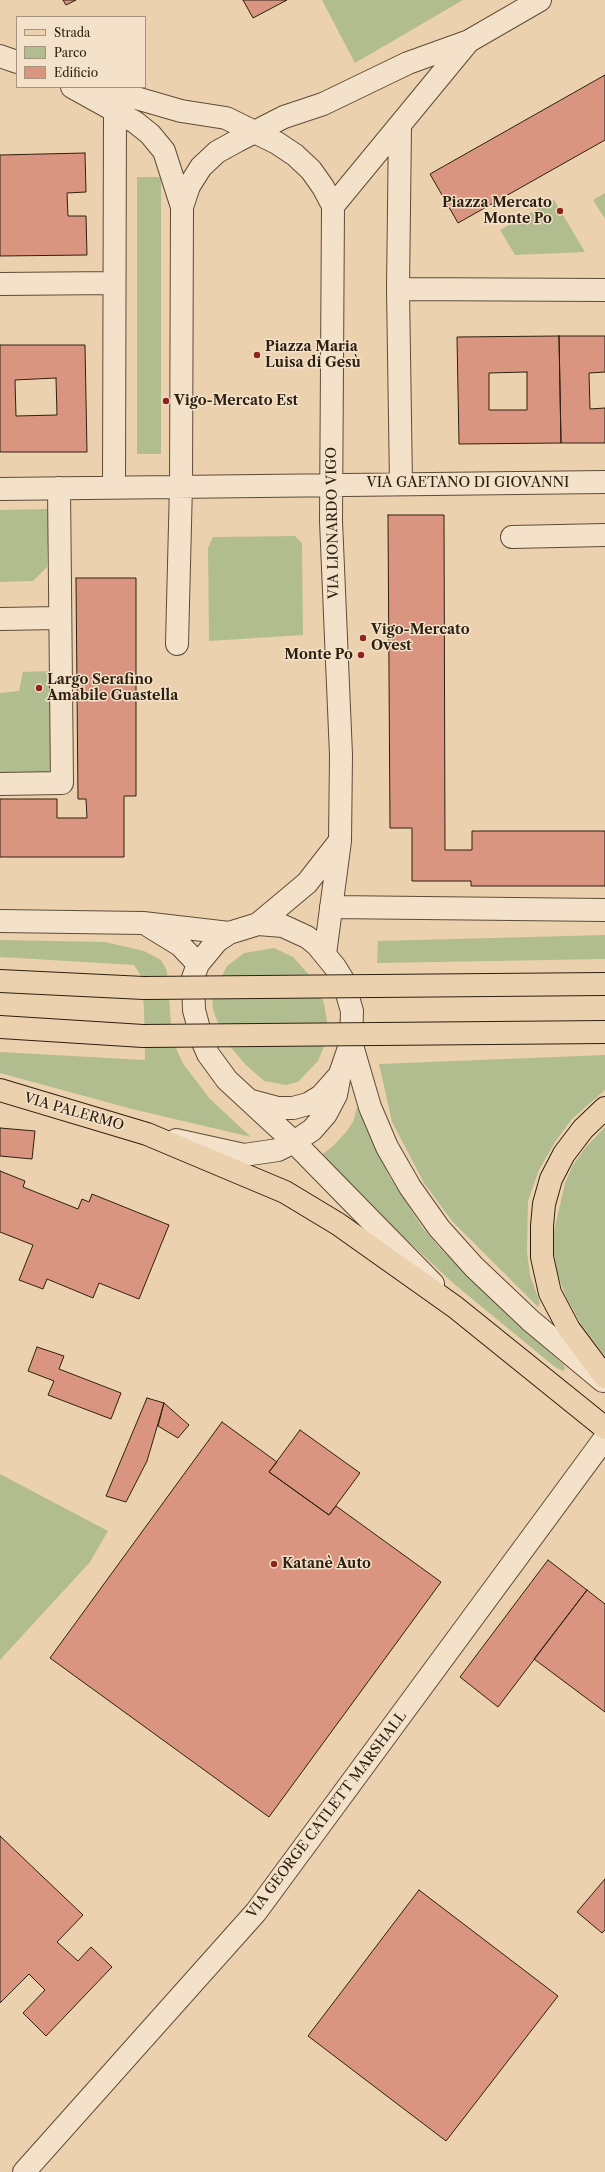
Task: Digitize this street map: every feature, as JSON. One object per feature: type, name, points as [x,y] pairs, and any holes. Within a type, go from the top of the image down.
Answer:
[{"type":"main road","points":[[0,981],[144,988],[605,984]]},
{"type":"main road","points":[[0,1027],[143,1036],[605,1032]]},
{"type":"main road","name":"VIA PALERMO","points":[[0,1090],[147,1134],[284,1192],[338,1224],[455,1307],[605,1428]]},
{"type":"main road","points":[[605,1108],[583,1128],[564,1154],[551,1179],[544,1204],[542,1257],[550,1293],[569,1328],[605,1377]]},
{"type":"street","points":[[182,207],[189,186],[201,167],[217,152],[284,117],[323,104],[408,63],[468,41],[540,0]]},
{"type":"street","points":[[101,88],[181,111],[226,118],[277,143],[295,155],[311,170],[323,187],[333,206],[468,41]]},
{"type":"street","points":[[0,56],[16,62]]},
{"type":"street","points":[[74,88],[135,122],[150,134],[164,151],[182,207],[181,485],[177,644]]},
{"type":"street","points":[[114,487],[115,110]]},
{"type":"street","points":[[400,126],[398,289],[401,484]]},
{"type":"street","name":"VIA LIONARDO VIGO","points":[[326,954],[340,841],[342,755],[331,485],[333,206]]},
{"type":"street","points":[[0,284],[114,283]]},
{"type":"street","points":[[398,289],[605,290]]},
{"type":"street","name":"VIA GAETANO DI GIOVANNI","points":[[0,489],[181,485],[605,482]]},
{"type":"street","points":[[0,784],[62,783],[59,488]]},
{"type":"street","points":[[512,537],[605,535]]},
{"type":"street","points":[[0,619],[60,618]]},
{"type":"street","points":[[258,924],[307,884],[340,841]]},
{"type":"street","points":[[331,907],[605,910]]},
{"type":"street","points":[[0,921],[143,923],[229,933]]},
{"type":"street","points":[[143,923],[180,946],[198,964]]},
{"type":"street","points":[[147,1134],[244,1155],[278,1150],[294,1142],[312,1130],[326,1114],[336,1095],[340,1074],[351,1042],[352,1011],[349,995],[343,980],[326,954],[312,941],[295,930],[271,924],[258,924],[229,933],[217,941],[198,964],[193,978],[193,994],[197,1025],[208,1054],[227,1080],[294,1142],[455,1307]]},
{"type":"street","points":[[351,1042],[370,1107],[388,1147],[410,1187],[439,1228],[474,1267],[531,1321],[605,1383]]},
{"type":"street","points":[[238,1090],[250,1100],[264,1106],[293,1108],[308,1104],[321,1096],[332,1086],[340,1074]]},
{"type":"street","name":"VIA GEORGE CATLETT MARSHALL","points":[[24,2172],[256,1912],[605,1438]]},
{"type":"green space","points":[[322,0],[463,0],[355,63]]},
{"type":"green space","points":[[137,177],[161,177],[161,454],[137,454]]},
{"type":"green space","points":[[605,193],[605,219],[593,200]]},
{"type":"green space","points":[[554,200],[585,252],[515,255],[500,230]]},
{"type":"green space","points":[[49,509],[47,567],[33,581],[0,582],[0,510]]},
{"type":"green space","points":[[295,536],[302,543],[303,635],[209,641],[208,548],[213,537]]},
{"type":"green space","points":[[50,671],[51,768],[46,774],[0,774],[0,693],[19,691],[23,672]]},
{"type":"green space","points":[[605,935],[605,959],[377,963],[378,941]]},
{"type":"green space","points":[[0,940],[105,942],[144,951],[161,960],[167,971],[171,1024],[177,1051],[184,1065],[210,1099],[251,1137],[132,1109],[0,1073],[0,1052],[145,1060],[144,1008],[141,976],[134,965],[0,957]]},
{"type":"green space","points":[[274,948],[293,957],[311,977],[324,1003],[328,1027],[325,1044],[318,1061],[298,1082],[286,1085],[264,1081],[246,1065],[225,1041],[213,1010],[212,995],[227,966],[244,953]]},
{"type":"green space","points":[[605,1055],[605,1090],[572,1119],[555,1142],[539,1170],[528,1201],[527,1252],[530,1275],[540,1303],[538,1307],[452,1221],[424,1183],[392,1122],[379,1064]]},
{"type":"green space","points":[[357,1107],[389,1176],[422,1227],[438,1246],[491,1299],[564,1365],[565,1369],[563,1371],[555,1367],[454,1284],[361,1197],[321,1155],[332,1147],[347,1131],[353,1122]]},
{"type":"green space","points":[[605,1127],[605,1356],[581,1324],[566,1297],[557,1272],[554,1253],[554,1231],[565,1183],[573,1165],[585,1148]]},
{"type":"green space","points":[[0,1474],[108,1531],[90,1562],[0,1660]]},
{"type":"building","points":[[63,0],[76,0],[66,5]]},
{"type":"building","points":[[243,0],[287,0],[253,18]]},
{"type":"building","points":[[605,75],[605,140],[458,223],[430,174]]},
{"type":"building","points":[[85,153],[86,192],[67,193],[68,216],[86,216],[87,255],[0,256],[0,155]]},
{"type":"building","points":[[559,336],[561,443],[459,444],[457,337]],"holes":[[[527,372],[527,410],[489,410],[489,373]]]},
{"type":"building","points":[[559,336],[605,336],[605,372],[589,373],[590,409],[605,408],[605,443],[561,443]]},
{"type":"building","points":[[0,345],[85,345],[87,452],[0,452]],"holes":[[[56,378],[57,415],[16,416],[15,380]]]},
{"type":"building","points":[[388,515],[444,515],[445,850],[472,850],[472,831],[605,831],[605,886],[471,886],[471,881],[412,881],[412,828],[390,828]]},
{"type":"building","points":[[76,578],[136,578],[136,796],[124,796],[124,857],[0,857],[0,799],[57,799],[57,818],[87,818],[86,799],[78,799]]},
{"type":"building","points":[[0,1128],[35,1131],[32,1159],[0,1156]]},
{"type":"building","points":[[0,1171],[25,1181],[23,1187],[78,1209],[82,1199],[89,1202],[92,1194],[169,1225],[139,1299],[99,1283],[93,1298],[47,1279],[43,1289],[19,1280],[33,1245],[0,1232]]},
{"type":"building","points":[[37,1347],[64,1356],[59,1369],[121,1393],[111,1419],[48,1395],[54,1381],[28,1371]]},
{"type":"building","points":[[147,1398],[164,1403],[147,1461],[126,1502],[106,1496]]},
{"type":"building","points":[[164,1403],[189,1425],[178,1438],[158,1426]]},
{"type":"building","points":[[222,1422],[277,1462],[269,1472],[329,1515],[336,1506],[441,1582],[269,1817],[50,1658]]},
{"type":"building","points":[[300,1430],[360,1473],[329,1515],[269,1472]]},
{"type":"building","points":[[548,1560],[587,1590],[498,1707],[460,1677]]},
{"type":"building","points":[[587,1590],[605,1604],[605,1712],[534,1659]]},
{"type":"building","points":[[0,1836],[83,1915],[57,1942],[78,1961],[91,1947],[112,1967],[46,2036],[23,2013],[45,1990],[29,1974],[0,2003]]},
{"type":"building","points":[[605,1879],[605,1930],[602,1933],[577,1912]]},
{"type":"building","points":[[419,1890],[558,1996],[446,2141],[308,2036]]},
{"type":"place","name":"Piazza Mercato Monte Po","points":[[560,211]]},
{"type":"place","name":"Piazza Maria Luisa di Gesù","points":[[257,355]]},
{"type":"place","name":"Vigo-Mercato Est","points":[[166,401]]},
{"type":"place","name":"Vigo-Mercato Ovest","points":[[363,638]]},
{"type":"place","name":"Monte Po","points":[[361,655]]},
{"type":"place","name":"Largo Serafino Amabile Guastella","points":[[39,688]]},
{"type":"place","name":"Katanè Auto","points":[[274,1564]]}]
